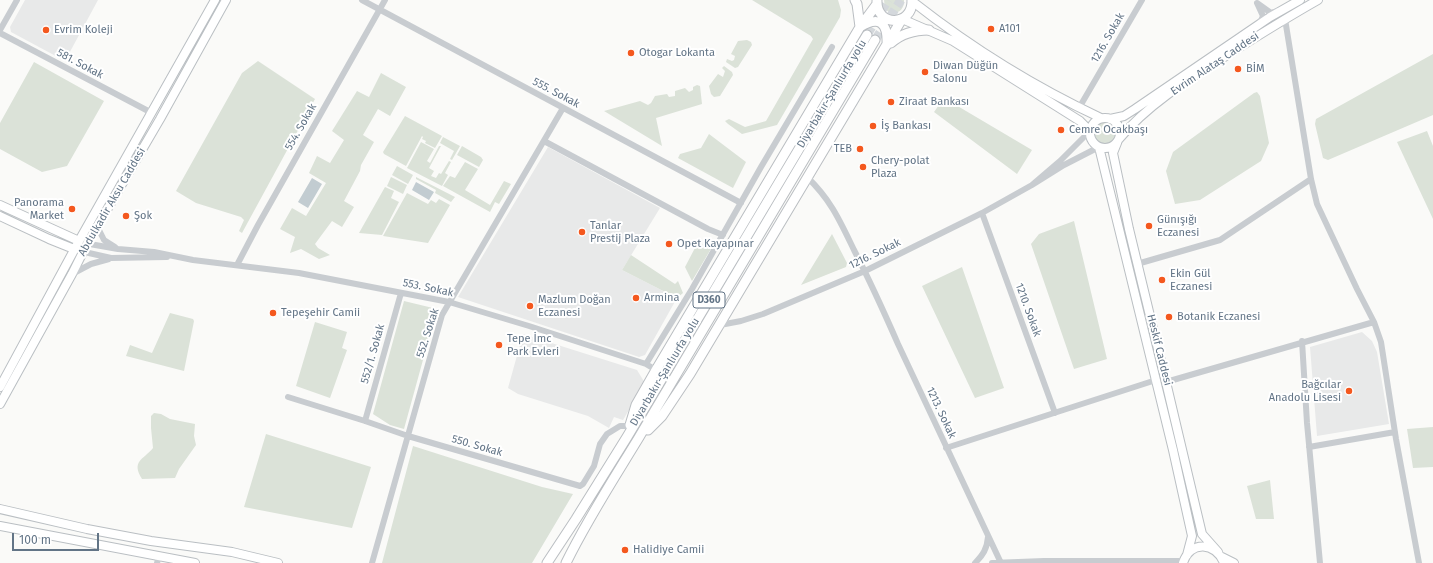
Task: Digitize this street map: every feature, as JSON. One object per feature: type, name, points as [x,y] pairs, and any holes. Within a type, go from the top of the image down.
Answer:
[{"type":"highway","points":[[855,0],[857,4],[860,28]]},
{"type":"highway","points":[[638,439],[662,416],[690,374],[902,19],[910,12],[913,0]]},
{"type":"highway","points":[[627,438],[636,405],[875,1]]},
{"type":"highway","points":[[875,1],[878,10],[886,18],[897,21],[902,19]]},
{"type":"highway","points":[[860,28],[870,21],[883,25],[887,33],[887,46]]},
{"type":"highway","points":[[887,46],[897,38],[908,33],[919,30],[929,30]]},
{"type":"highway","name":"Diyarbakır-Şanlıurfa yolu","points":[[547,563],[627,438],[866,35]]},
{"type":"highway","name":"Diyarbakır-Şanlıurfa yolu","points":[[566,563],[580,535],[875,40]]},
{"type":"main road","name":"Abdulkadir Aksu Caddesi","points":[[0,404],[72,274],[83,246],[152,113],[215,0]]},
{"type":"main road","name":"Abdulkadir Aksu Caddesi","points":[[0,387],[74,249],[83,246],[97,226],[160,119],[226,0]]},
{"type":"main road","points":[[902,19],[953,42],[1080,120],[1090,131],[1092,141],[1099,147],[1108,148],[1118,141],[1120,129],[1117,124],[1106,118],[1079,108],[968,42],[946,28],[913,0]]},
{"type":"main road","name":"Evrim Alataş Caddesi","points":[[1106,118],[1124,116],[1260,24],[1300,0]]},
{"type":"main road","name":"Evrim Alataş Caddesi","points":[[1118,141],[1128,128],[1150,108],[1200,72],[1318,0]]},
{"type":"main road","points":[[1090,131],[1093,123],[1106,118]]},
{"type":"main road","name":"Heskif Caddesi","points":[[1118,141],[1113,153],[1129,229],[1202,534],[1221,557]]},
{"type":"main road","points":[[1099,147],[1173,450],[1192,536],[1185,560]]},
{"type":"main road","points":[[0,205],[83,246]]},
{"type":"main road","points":[[0,216],[48,239],[74,249]]},
{"type":"main road","points":[[0,509],[151,542],[232,552],[278,563]]},
{"type":"main road","points":[[0,526],[158,560],[195,563]]},
{"type":"main road","points":[[1185,560],[1192,550],[1199,547],[1205,547],[1212,548],[1221,557],[1234,563]]},
{"type":"street","points":[[0,30],[17,0]]},
{"type":"street","name":"555. Sokak","points":[[362,0],[740,203]]},
{"type":"street","name":"554. Sokak","points":[[237,265],[258,224],[385,0]]},
{"type":"street","name":"1216. Sokak","points":[[1079,108],[1142,0]]},
{"type":"street","points":[[1254,2],[1271,13],[1282,10]]},
{"type":"street","points":[[1254,2],[1263,16],[1260,24]]},
{"type":"street","points":[[1285,19],[1311,179],[1317,204],[1374,322],[1381,342],[1418,563]]},
{"type":"street","name":"581. Sokak","points":[[0,33],[152,113]]},
{"type":"street","points":[[646,364],[692,289],[740,203],[832,47]]},
{"type":"street","name":"552. Sokak","points":[[372,563],[442,315],[563,108]]},
{"type":"street","points":[[1032,185],[1060,161],[1090,131]]},
{"type":"street","points":[[544,141],[708,230],[723,235]]},
{"type":"street","points":[[1032,185],[1064,165],[1099,147]]},
{"type":"street","name":"1213. Sokak","points":[[807,177],[827,199],[865,271],[946,448],[1001,563]]},
{"type":"street","points":[[1137,264],[1220,240],[1311,179]]},
{"type":"street","name":"1216. Sokak","points":[[720,325],[741,321],[763,314],[865,271],[982,213],[1032,185]]},
{"type":"street","name":"1210. Sokak","points":[[982,213],[1054,413]]},
{"type":"street","points":[[97,226],[104,240],[118,249]]},
{"type":"street","points":[[83,246],[154,252],[187,258]]},
{"type":"street","points":[[83,246],[111,258]]},
{"type":"street","points":[[72,274],[91,264],[111,258],[187,258]]},
{"type":"street","name":"553. Sokak","points":[[187,258],[299,273],[449,302],[646,364],[656,370]]},
{"type":"street","name":"552/1. Sokak","points":[[365,421],[401,293]]},
{"type":"street","points":[[1166,382],[1374,322]]},
{"type":"street","points":[[1302,342],[1309,447],[1320,563]]},
{"type":"street","points":[[946,448],[1156,380]]},
{"type":"street","name":"550. Sokak","points":[[288,397],[408,436],[580,486],[583,484],[594,466],[600,444],[607,434],[620,426],[630,426]]},
{"type":"street","points":[[1309,447],[1395,432]]},
{"type":"street","points":[[975,563],[985,552],[988,536]]},
{"type":"street","points":[[992,563],[1185,560]]},
{"type":"shaded area","name":"Evrim Koleji","points":[[25,0],[98,0],[65,61],[11,32],[10,27]]},
{"type":"shaded area","points":[[752,0],[838,0],[841,10],[840,17],[777,125],[742,134],[725,121],[729,119],[745,127],[766,121],[813,39],[811,36]]},
{"type":"shaded area","points":[[884,0],[904,0],[903,8],[898,12],[891,13],[885,9]]},
{"type":"shaded area","points":[[747,40],[751,42],[752,45],[738,67],[735,68],[726,62],[727,59],[732,61],[734,60],[735,56],[731,54],[738,41]]},
{"type":"shaded area","points":[[1433,54],[1433,115],[1328,160],[1323,158],[1315,124],[1316,119]]},
{"type":"shaded area","points":[[258,61],[315,99],[242,233],[239,231],[244,220],[241,217],[196,203],[176,191],[242,73]]},
{"type":"shaded area","points":[[34,62],[104,101],[67,166],[42,172],[0,149],[0,123]]},
{"type":"shaded area","points":[[724,66],[732,72],[733,75],[720,96],[714,97],[711,94],[709,86],[718,74],[723,77],[725,71],[722,68]]},
{"type":"shaded area","points":[[381,73],[406,87],[390,116],[378,109],[363,135],[374,142],[344,201],[354,207],[342,227],[332,221],[315,244],[318,248],[330,255],[319,259],[301,249],[290,253],[295,237],[280,229],[292,208],[306,216],[326,183],[309,173],[317,156],[330,163],[344,140],[332,131],[357,91],[369,97]]},
{"type":"shaded area","points":[[697,85],[700,86],[702,104],[656,118],[662,146],[604,111],[640,101],[648,105],[655,96],[667,94],[669,97],[675,96],[675,91],[685,88],[689,92]]},
{"type":"shaded area","points":[[1257,92],[1260,96],[1269,143],[1261,161],[1200,200],[1175,204],[1166,171],[1173,152]]},
{"type":"shaded area","points":[[944,98],[1032,150],[1017,174],[934,112]]},
{"type":"shaded area","points":[[405,116],[442,136],[435,148],[425,143],[426,141],[422,139],[422,136],[406,166],[383,152]]},
{"type":"shaded area","points":[[1105,121],[1114,125],[1118,134],[1114,143],[1105,147],[1096,143],[1092,134],[1096,125]]},
{"type":"shaded area","points":[[1427,131],[1433,146],[1433,219],[1397,142]]},
{"type":"shaded area","points":[[709,134],[746,162],[733,188],[678,158],[680,154],[701,148]]},
{"type":"shaded area","points":[[443,137],[460,146],[452,160],[450,159],[454,151],[440,143]]},
{"type":"shaded area","points":[[421,142],[434,149],[427,161],[430,163],[439,146],[441,146],[429,168],[434,171],[431,176],[436,178],[439,173],[441,174],[449,161],[451,162],[445,173],[448,175],[442,186],[407,168]]},
{"type":"shaded area","points":[[462,146],[481,157],[483,160],[479,167],[457,155]]},
{"type":"shaded area","points":[[548,147],[660,208],[622,270],[677,298],[645,355],[639,357],[458,297]]},
{"type":"shaded area","points":[[465,162],[478,169],[465,190],[490,205],[504,181],[511,184],[499,204],[495,202],[490,212],[443,186],[450,176],[455,178]]},
{"type":"shaded area","points":[[397,166],[413,175],[408,184],[392,175]]},
{"type":"shaded area","points":[[391,177],[407,185],[403,194],[387,186]]},
{"type":"shaded area","points":[[416,177],[455,197],[451,202],[435,193],[436,190],[416,179]]},
{"type":"shaded area","points":[[312,178],[322,184],[308,208],[298,202]]},
{"type":"shaded area","points":[[416,182],[434,192],[429,200],[412,190]]},
{"type":"shaded area","points":[[385,187],[394,191],[391,198],[399,202],[382,235],[359,233]]},
{"type":"shaded area","points":[[407,193],[428,204],[431,200],[436,203],[439,199],[450,205],[428,243],[383,236]]},
{"type":"shaded area","points":[[1074,221],[1107,359],[1074,369],[1031,244],[1039,234]]},
{"type":"shaded area","points":[[832,234],[847,263],[846,267],[801,285]]},
{"type":"shaded area","points":[[715,242],[692,281],[685,267],[696,246]]},
{"type":"shaded area","points":[[631,255],[675,284],[678,281],[683,293],[677,298],[622,270]]},
{"type":"shaded area","points":[[962,267],[1004,388],[975,398],[922,286]]},
{"type":"shaded area","points":[[404,301],[437,309],[404,429],[390,425],[373,414]]},
{"type":"shaded area","points":[[170,313],[193,319],[194,321],[184,371],[126,356],[130,345],[152,353]]},
{"type":"shaded area","points":[[315,322],[347,332],[342,348],[347,350],[330,398],[296,386]]},
{"type":"shaded area","name":"Bağcılar Anadolu Lisesi","points":[[1362,332],[1372,341],[1377,352],[1389,424],[1317,436],[1310,347]]},
{"type":"shaded area","points":[[523,334],[637,370],[645,383],[623,420],[614,417],[609,428],[588,416],[518,394],[508,388]]},
{"type":"shaded area","points":[[154,413],[161,414],[170,419],[195,424],[194,436],[196,445],[179,469],[175,478],[142,479],[139,473],[138,464],[153,448],[151,416]]},
{"type":"shaded area","points":[[1433,427],[1433,467],[1413,468],[1407,429]]},
{"type":"shaded area","points":[[266,434],[371,467],[352,528],[244,507]]},
{"type":"shaded area","points":[[413,446],[542,487],[573,494],[532,563],[382,563]]},
{"type":"shaded area","points":[[1270,480],[1274,519],[1256,519],[1247,486]]},
{"type":"tunnel","points":[[867,35],[888,0]]},
{"type":"tunnel","points":[[875,40],[901,0]]},
{"type":"place","name":"A101","points":[[991,29]]},
{"type":"place","name":"Evrim Koleji","points":[[46,30]]},
{"type":"place","name":"Otogar Lokanta","points":[[631,53]]},
{"type":"place","name":"BİM","points":[[1238,69]]},
{"type":"place","name":"Diwan Düğün Salonu","points":[[925,72]]},
{"type":"place","name":"Ziraat Bankası","points":[[891,102]]},
{"type":"place","name":"İş Bankası","points":[[873,126]]},
{"type":"place","name":"Cemre Ocakbaşı","points":[[1061,130]]},
{"type":"place","name":"TEB","points":[[860,149]]},
{"type":"place","name":"Chery-polat Plaza","points":[[863,167]]},
{"type":"place","name":"Panorama Market","points":[[72,209]]},
{"type":"place","name":"Şok","points":[[126,216]]},
{"type":"place","name":"Günışığı Eczanesi","points":[[1149,226]]},
{"type":"place","name":"Tanlar Prestij Plaza","points":[[582,232]]},
{"type":"place","name":"Opet Kayapınar","points":[[669,244]]},
{"type":"place","name":"Ekin Gül Eczanesi","points":[[1162,280]]},
{"type":"place","name":"Armina","points":[[636,298]]},
{"type":"place","name":"Mazlum Doğan Eczanesi","points":[[530,306]]},
{"type":"place","name":"Tepeşehir Camii","points":[[273,313]]},
{"type":"place","name":"Botanik Eczanesi","points":[[1169,317]]},
{"type":"place","name":"Tepe İmc Park Evleri","points":[[499,345]]},
{"type":"place","name":"Bağcılar Anadolu Lisesi","points":[[1349,391]]},
{"type":"place","name":"Halidiye Camii","points":[[625,550]]}]
